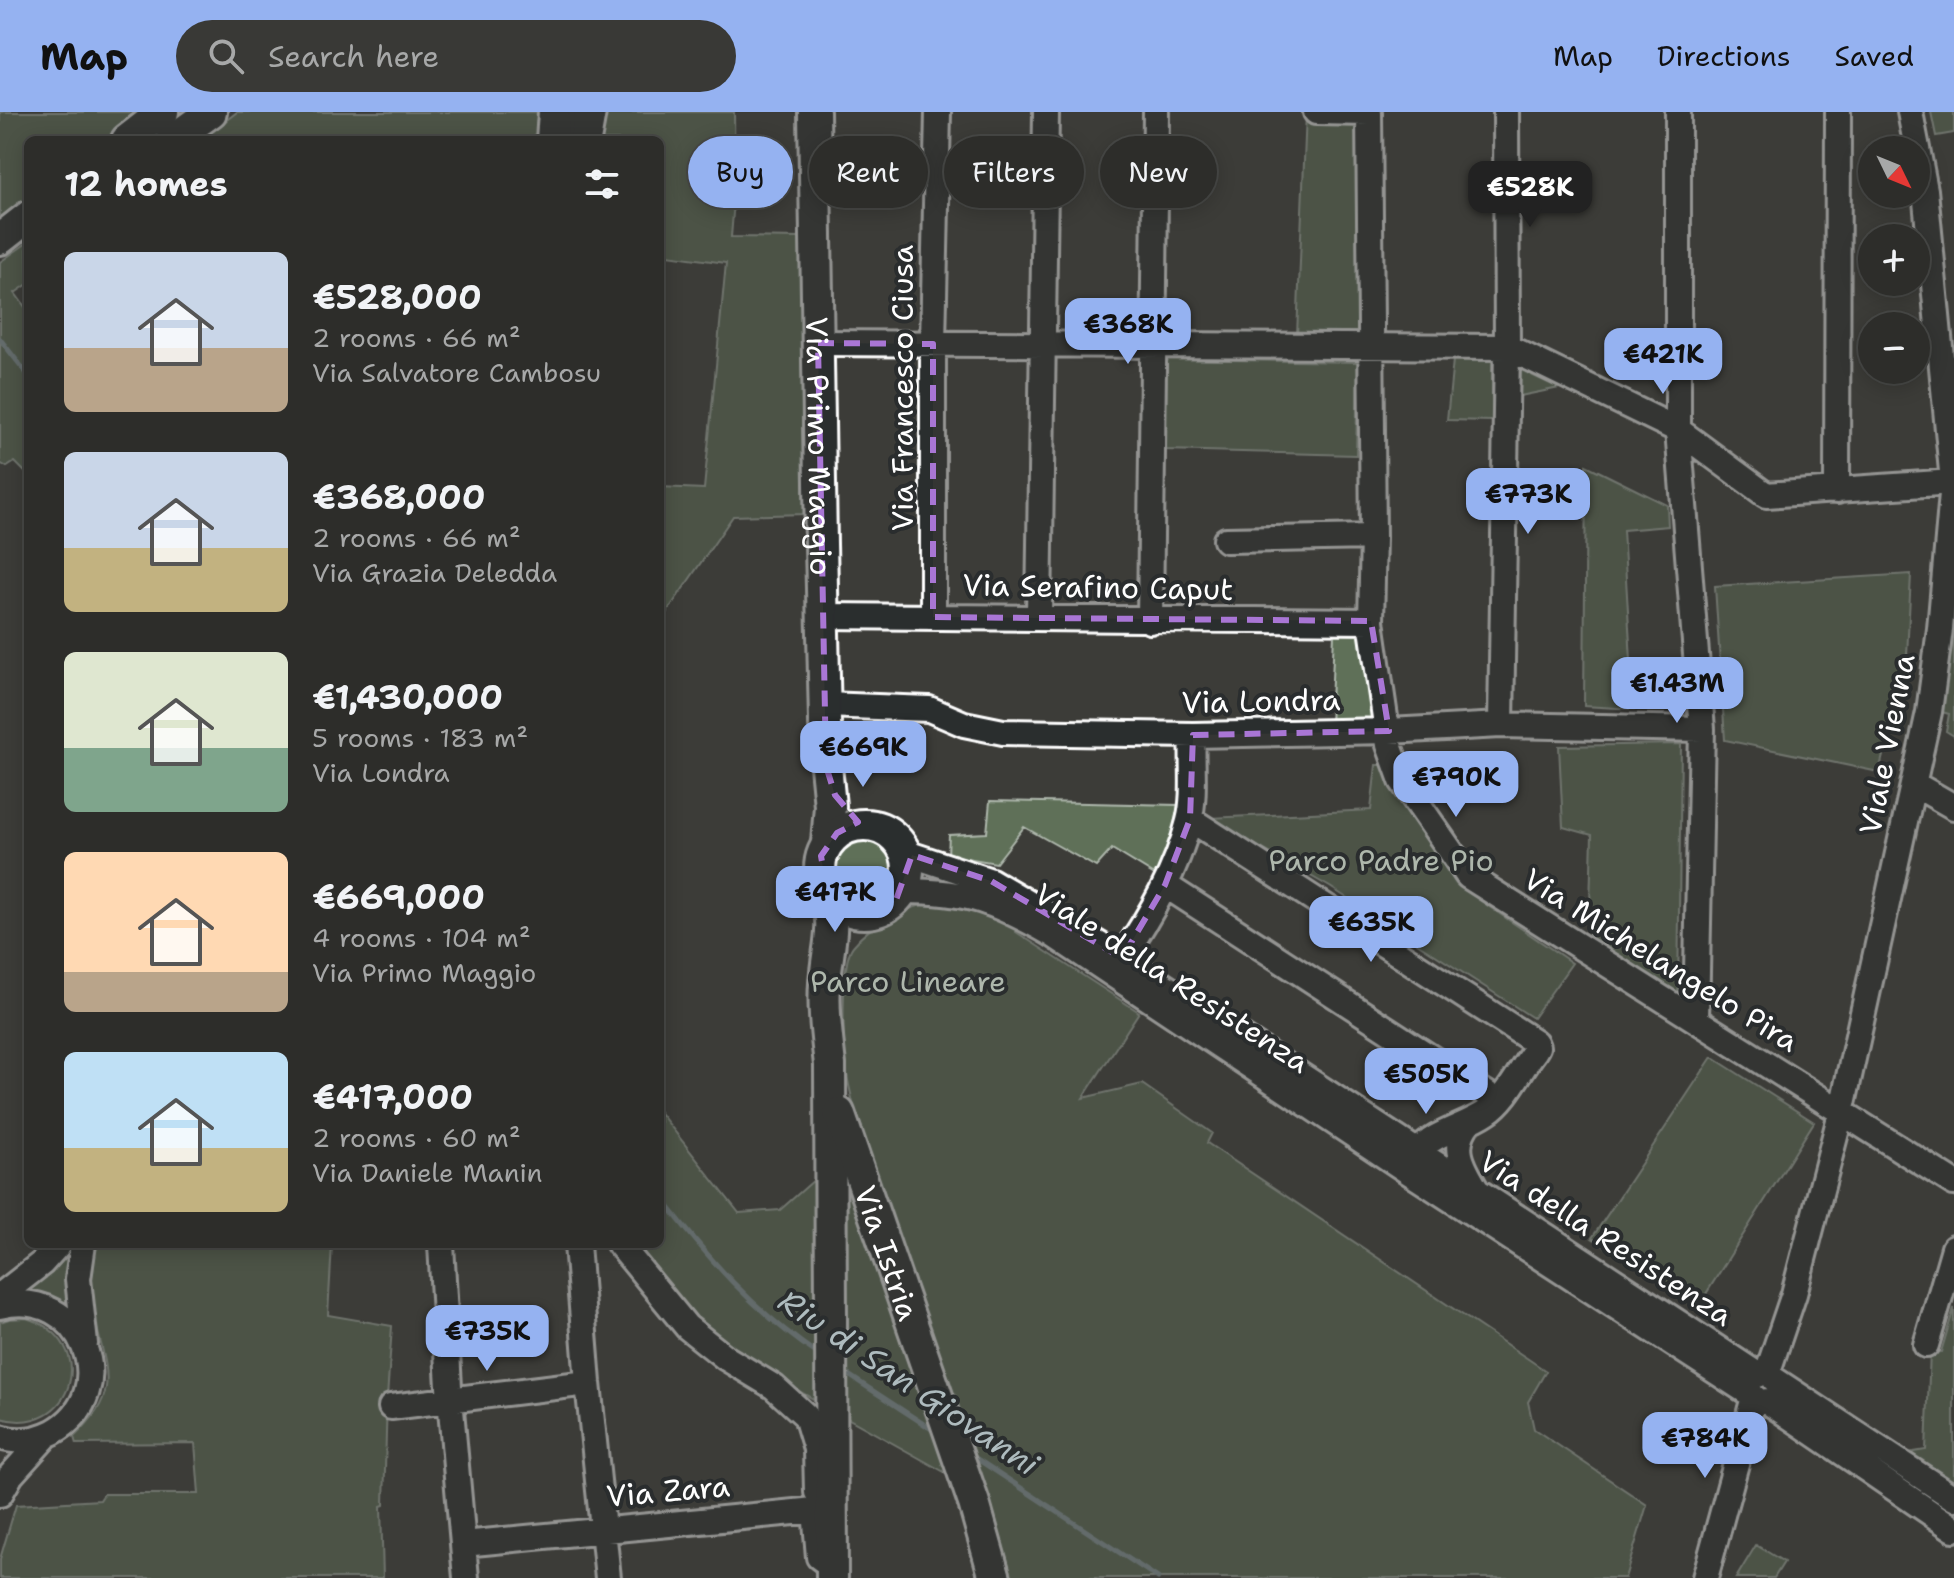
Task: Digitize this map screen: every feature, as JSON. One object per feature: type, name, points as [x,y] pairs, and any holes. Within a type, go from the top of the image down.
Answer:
[{"type":"main road","points":[[132,136],[163,112]]},
{"type":"main road","points":[[177,136],[209,112]]},
{"type":"main road","points":[[552,136],[554,112]]},
{"type":"main road","points":[[586,136],[590,112]]},
{"type":"main road","name":"Via Primo Maggio","points":[[814,112],[830,824],[827,843]]},
{"type":"main road","points":[[0,239],[24,220]]},
{"type":"main road","points":[[0,254],[24,238]]},
{"type":"main road","points":[[829,782],[842,806],[864,824]]},
{"type":"main road","points":[[828,959],[849,929],[868,914],[883,909],[904,891],[908,873],[906,853],[891,833],[864,824],[850,826],[827,843],[819,870],[821,884],[839,907],[853,913],[868,914]]},
{"type":"main road","points":[[828,896],[833,933],[824,1010],[830,1065],[832,1573]]},
{"type":"main road","name":"Via Istria","points":[[830,1065],[843,1127],[974,1503],[995,1578]]},
{"type":"street","points":[[569,136],[572,112]]},
{"type":"street","name":"Via Francesco Ciusa","points":[[933,617],[933,344],[938,112]]},
{"type":"street","points":[[1039,617],[1046,294],[1046,112]]},
{"type":"street","points":[[1150,621],[1156,112]]},
{"type":"street","name":"Via Michelangelo Pira","points":[[1316,112],[1369,113],[1371,621],[1389,745],[1402,781],[1468,876],[1954,1183]]},
{"type":"street","points":[[1501,725],[1507,347],[1506,112]]},
{"type":"street","points":[[1678,112],[1678,430],[1702,729],[1696,1020]]},
{"type":"street","points":[[1837,491],[1838,112]]},
{"type":"street","name":"Viale Vienna","points":[[1705,1578],[1762,1387],[1794,1294],[1841,1113],[1929,712],[1953,482],[1925,190],[1910,112]]},
{"type":"street","points":[[818,343],[1507,347],[1678,430],[1766,495],[1953,482]]},
{"type":"street","points":[[1226,540],[1373,537]]},
{"type":"street","name":"Via Serafino Caput","points":[[823,616],[1371,621]]},
{"type":"street","name":"Via Londra","points":[[825,705],[929,709],[964,724],[1003,732],[1193,735],[1501,725],[1702,729]]},
{"type":"street","points":[[1122,958],[1165,885],[1190,819],[1193,735]]},
{"type":"street","points":[[1914,784],[1954,807]]},
{"type":"street","points":[[1190,819],[1535,1042],[1537,1047],[1534,1052],[1488,1111],[1425,1143],[1418,1154]]},
{"type":"street","name":"Viale della Resistenza","points":[[906,853],[991,881],[1122,958],[1418,1154]]},
{"type":"street","points":[[1165,885],[1498,1101]]},
{"type":"street","name":"Viale della Resistenza","points":[[904,891],[943,891],[984,900],[1013,911],[1417,1177],[1762,1387]]},
{"type":"street","points":[[1469,1122],[1459,1136],[1459,1156],[1478,1192]]},
{"type":"street","name":"Via della Resistenza","points":[[1418,1154],[1762,1387]]},
{"type":"street","points":[[0,1296],[42,1263],[55,1248]]},
{"type":"street","points":[[0,1494],[11,1475],[47,1435],[72,1417],[87,1391],[89,1376],[78,1279],[82,1248]]},
{"type":"street","points":[[441,1248],[450,1402],[466,1578]]},
{"type":"street","points":[[577,1248],[608,1578]]},
{"type":"street","points":[[622,1248],[687,1327],[726,1358],[774,1387],[806,1416],[816,1449],[818,1500],[815,1510],[819,1557],[832,1573]]},
{"type":"street","points":[[1926,1345],[1954,1248]]},
{"type":"street","points":[[0,1306],[22,1302],[55,1312],[73,1326],[85,1346]]},
{"type":"street","points":[[391,1407],[588,1383]]},
{"type":"street","points":[[1762,1387],[1954,1498]]},
{"type":"street","points":[[1762,1387],[1954,1529]]},
{"type":"street","points":[[0,1437],[19,1440],[47,1435]]},
{"type":"street","name":"Via Zara","points":[[463,1544],[815,1510]]},
{"type":"highlighted area","points":[[818,343],[933,344],[933,617],[1371,621],[1389,731],[1193,735],[1190,819],[1165,885],[1122,958],[991,881],[912,855],[896,900],[868,914],[853,913],[828,896],[821,856],[837,833],[858,822],[835,795],[826,766]]},
{"type":"green space","points":[[0,112],[148,112],[117,136],[24,136],[24,206],[0,224]]},
{"type":"green space","points":[[237,112],[544,112],[541,136],[206,136]]},
{"type":"green space","points":[[594,112],[734,112],[734,136],[688,136],[688,208],[733,208],[731,237],[800,238],[804,514],[733,516],[664,616],[664,487],[704,489],[726,263],[664,255],[664,136],[591,136]]},
{"type":"green space","points":[[1306,112],[1363,112],[1361,336],[1297,336]]},
{"type":"green space","points":[[1931,112],[1954,112],[1954,133],[1936,136]]},
{"type":"green space","points":[[24,245],[24,287],[15,293],[24,305],[24,471],[15,462],[7,467],[0,463],[0,262]]},
{"type":"green space","points":[[1492,358],[1492,421],[1447,420],[1453,360]]},
{"type":"green space","points":[[1167,359],[1358,362],[1356,455],[1165,450]]},
{"type":"green space","points":[[1521,370],[1559,388],[1520,396]]},
{"type":"green space","points":[[1586,465],[1667,505],[1668,526],[1623,530],[1634,709],[1584,706]]},
{"type":"green space","points":[[1911,574],[1907,656],[1879,772],[1725,740],[1715,586]]},
{"type":"green space","points":[[1954,630],[1954,736],[1946,731],[1949,714],[1942,712]]},
{"type":"green space","points":[[1334,634],[1366,634],[1379,724],[1330,726]]},
{"type":"green space","points":[[1681,744],[1678,997],[1589,943],[1592,835],[1563,827],[1559,746]]},
{"type":"green space","name":"Parco Padre Pio","points":[[1376,765],[1383,765],[1394,789],[1456,884],[1572,963],[1533,1018],[1330,887],[1208,818],[1371,810]]},
{"type":"green space","points":[[990,801],[1178,805],[1170,847],[1158,877],[1112,849],[1096,867],[1024,827],[996,863],[948,855],[949,835],[987,833]]},
{"type":"green space","points":[[863,837],[875,839],[884,846],[891,855],[891,879],[884,888],[875,895],[863,897],[851,895],[842,888],[835,879],[833,867],[835,855],[842,846],[851,839]]},
{"type":"green space","name":"Parco Lineare","points":[[938,900],[984,911],[1018,928],[1016,932],[1139,1012],[1083,1098],[1142,1084],[1212,1133],[1207,1143],[1546,1371],[1528,1402],[1534,1429],[1647,1505],[1625,1578],[1010,1578],[987,1499],[745,1361],[695,1317],[633,1248],[664,1248],[664,1118],[739,1213],[780,1210],[814,1180],[817,1306],[838,1177],[850,1179],[858,1142],[844,1048],[844,988],[849,955],[853,946],[871,929],[903,911]]},
{"type":"green space","points":[[1712,1057],[1814,1122],[1699,1305],[1592,1238]]},
{"type":"green space","points":[[70,1248],[77,1250],[72,1301],[64,1302],[26,1290],[58,1263]]},
{"type":"green space","points":[[94,1248],[332,1248],[328,1315],[392,1326],[384,1505],[381,1506],[383,1578],[0,1578],[0,1559],[16,1505],[100,1500],[104,1494],[199,1494],[195,1443],[76,1444],[74,1437],[98,1409],[106,1384],[91,1294]]},
{"type":"green space","points":[[1954,1308],[1954,1485],[1907,1453],[1926,1450],[1930,1351],[1941,1352]]},
{"type":"green space","points":[[26,1318],[50,1330],[65,1346],[71,1365],[69,1384],[60,1402],[45,1414],[25,1421],[0,1418],[0,1322]]},
{"type":"green space","points":[[1756,1545],[1784,1562],[1774,1578],[1736,1578]]},
{"type":"waterway","name":"Riu di San Giovanni","points":[[0,339],[24,370]]},
{"type":"waterway","name":"Riu di San Giovanni","points":[[664,1201],[752,1302],[819,1355]]},
{"type":"waterway","name":"Riu di San Giovanni","points":[[841,1370],[936,1432]]},
{"type":"waterway","name":"Riu di San Giovanni","points":[[968,1453],[1158,1578]]}]
